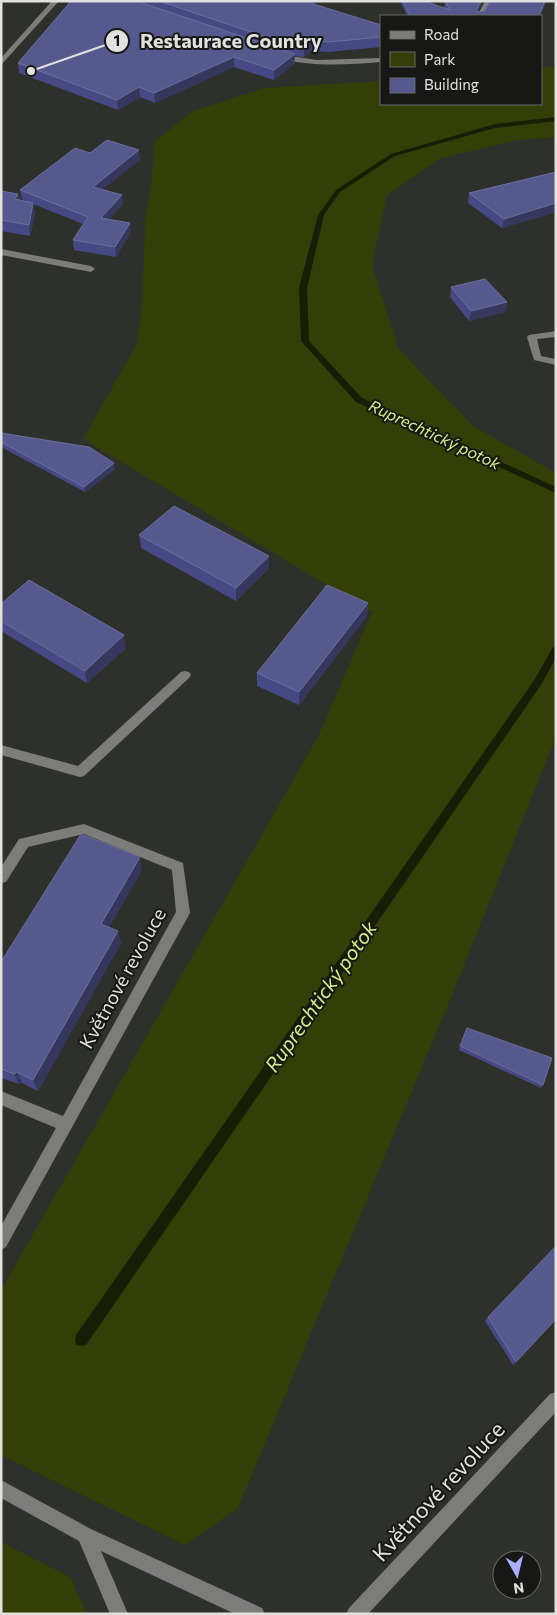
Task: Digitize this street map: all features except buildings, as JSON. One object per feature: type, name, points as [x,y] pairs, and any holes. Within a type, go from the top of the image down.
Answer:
[{"type":"street","points":[[1,63],[56,1]]},
{"type":"street","points":[[481,15],[489,1]]},
{"type":"street","points":[[274,54],[292,60],[329,63],[380,60]]},
{"type":"street","points":[[1,252],[91,269]]},
{"type":"street","points":[[556,334],[532,337],[537,358],[556,362]]},
{"type":"street","points":[[1,750],[80,772],[185,675]]},
{"type":"street","name":"Květnové revoluce","points":[[1,878],[24,843],[84,828],[178,867],[183,913],[1,1242]]},
{"type":"street","points":[[1,1098],[66,1125]]},
{"type":"street","name":"Květnové revoluce","points":[[355,1614],[556,1400]]},
{"type":"street","points":[[1,1488],[85,1535],[256,1614]]},
{"type":"street","points":[[85,1535],[119,1614]]},
{"type":"green space","points":[[556,66],[556,137],[518,140],[441,158],[387,195],[372,265],[398,348],[473,426],[556,473],[556,737],[456,985],[238,1508],[185,1545],[1,1455],[1,1290],[318,737],[372,612],[83,439],[137,344],[142,307],[145,222],[152,178],[154,142],[193,111],[264,88],[380,81],[380,105],[542,105],[542,68]]},
{"type":"green space","points":[[1,1542],[70,1577],[87,1614],[1,1614]]},
{"type":"waterway","name":"Ruprechtický potok","points":[[556,119],[495,126],[393,155],[338,191],[321,215],[303,288],[305,341],[359,400],[556,490]]},
{"type":"waterway","name":"Ruprechtický potok","points":[[81,1340],[538,682],[556,649]]},
{"type":"place","name":"Restaurace Country","points":[[31,71]]}]
